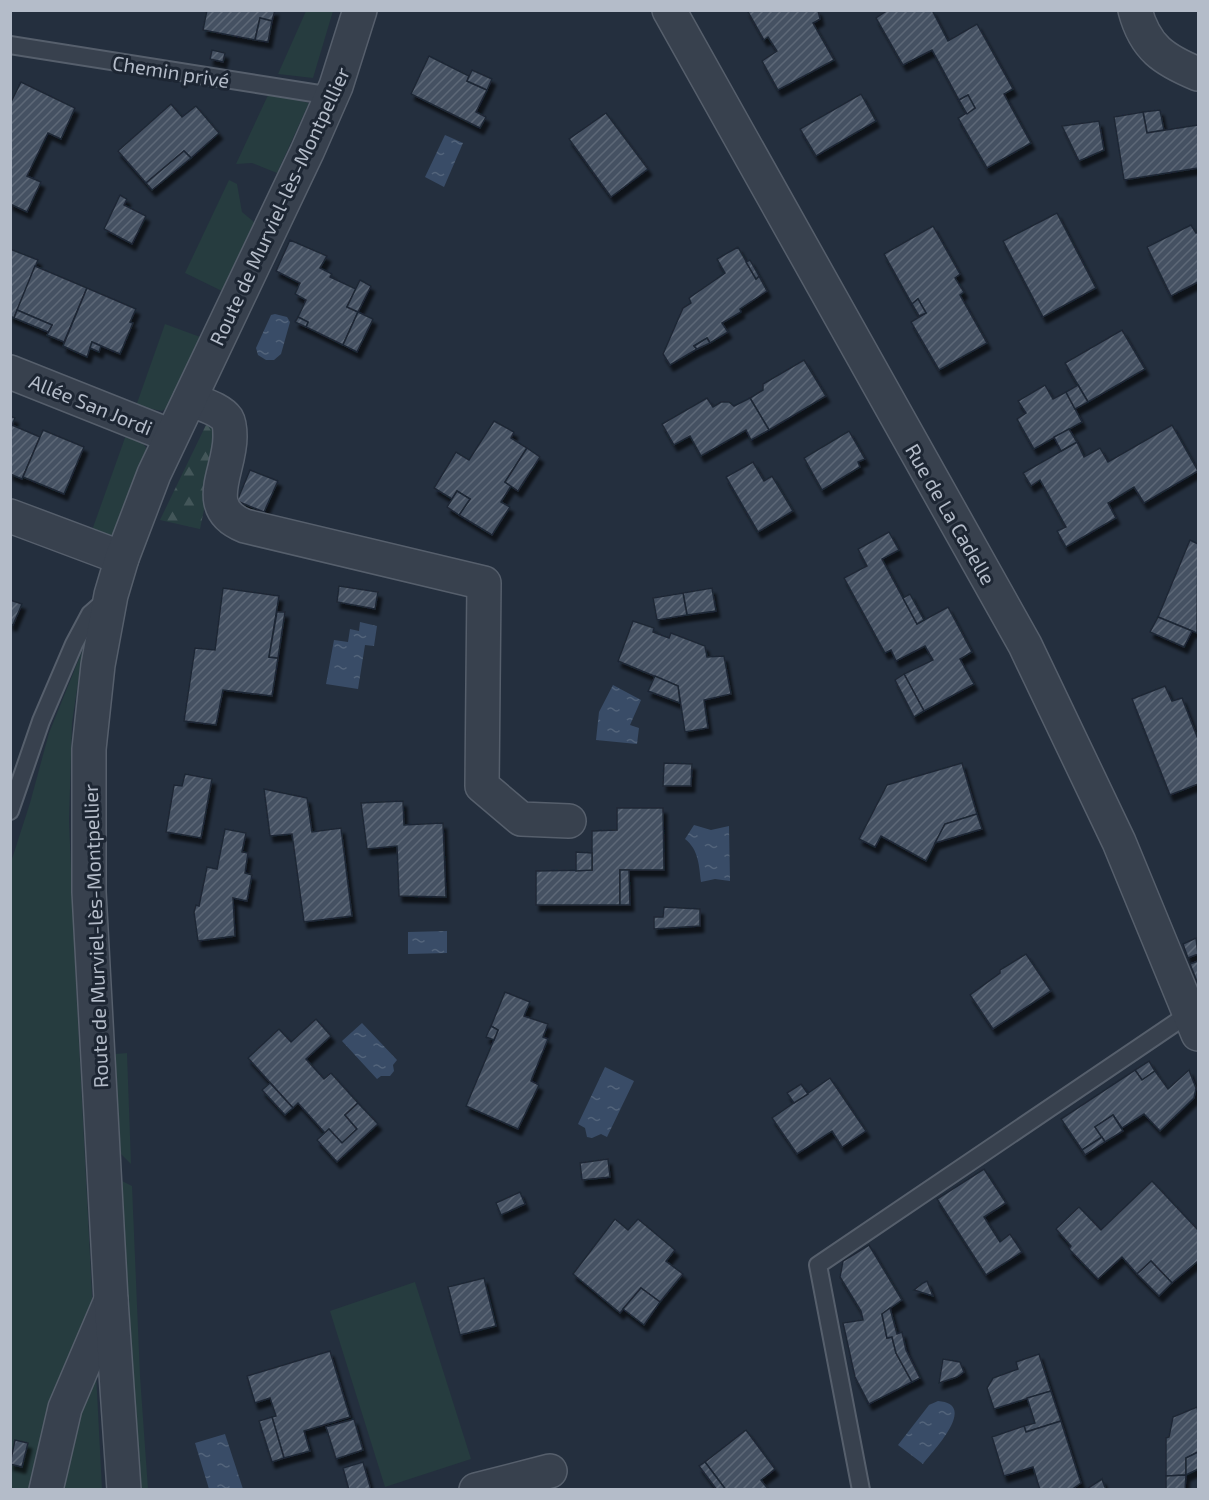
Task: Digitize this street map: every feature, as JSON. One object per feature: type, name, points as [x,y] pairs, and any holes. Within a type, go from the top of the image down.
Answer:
[{"type":"street","name":"Route de Murviel-lès-Montpellier","points":[[124,1490],[111,1300],[89,892],[90,749],[98,665],[111,595],[122,558],[154,474],[332,96],[347,56],[360,10]]},
{"type":"street","name":"Rue de La Cadelle","points":[[669,10],[1025,645],[1119,842],[1194,1024]]},
{"type":"street","points":[[1135,10],[1143,33],[1155,49],[1166,59],[1198,74]]},
{"type":"street","name":"Allée San Jordi","points":[[10,372],[171,436]]},
{"type":"street","points":[[190,399],[220,413],[227,419],[230,442],[220,496],[224,513],[233,521],[245,526],[484,583],[482,786],[521,819],[569,821]]},
{"type":"street","points":[[10,516],[122,558]]},
{"type":"street","points":[[46,1490],[65,1408],[111,1300]]},
{"type":"street","points":[[476,1490],[550,1471]]},
{"type":"lane","name":"Chemin privé","points":[[10,45],[332,96]]},
{"type":"lane","points":[[10,811],[41,721],[74,644],[90,614],[111,595]]},
{"type":"lane","points":[[861,1490],[818,1265],[1194,1024]]},
{"type":"green space","points":[[306,11],[333,11],[313,78],[278,74]]},
{"type":"green space","points":[[269,93],[309,103],[277,173],[252,163],[236,164]]},
{"type":"green space","points":[[229,180],[237,184],[242,212],[254,222],[222,291],[185,273]]},
{"type":"green space","points":[[165,324],[203,338],[173,403],[162,411],[136,406]]},
{"type":"green space","points":[[206,425],[220,432],[200,529],[160,520]]},
{"type":"green space","points":[[126,435],[143,444],[148,453],[113,537],[109,539],[91,533]]},
{"type":"green space","points":[[83,649],[72,723],[69,821],[102,1489],[11,1490],[11,862],[49,733]]},
{"type":"green space","points":[[127,1053],[131,1164],[120,1153],[115,1054]]},
{"type":"green space","points":[[122,1181],[132,1186],[140,1376],[148,1489],[136,1489],[124,1267]]},
{"type":"green space","points":[[415,1282],[471,1459],[385,1487],[330,1311]]},
{"type":"water","points":[[445,135],[463,143],[444,187],[425,177]]},
{"type":"water","points":[[271,315],[287,317],[290,322],[281,354],[274,360],[266,360],[258,355],[256,348]]},
{"type":"water","points":[[360,622],[377,626],[374,646],[365,645],[358,689],[326,684],[334,640],[348,642],[350,629],[359,631]]},
{"type":"water","points":[[613,685],[641,700],[630,725],[639,728],[637,744],[596,740],[599,712]]},
{"type":"water","points":[[694,825],[711,830],[729,826],[730,881],[715,879],[701,882],[696,853],[685,839]]},
{"type":"water","points":[[447,931],[447,953],[408,954],[408,932]]},
{"type":"water","points":[[362,1023],[397,1060],[390,1076],[381,1076],[377,1079],[342,1041]]},
{"type":"water","points":[[605,1067],[634,1081],[607,1137],[601,1134],[592,1138],[587,1137],[585,1128],[578,1124]]},
{"type":"water","points":[[938,1401],[950,1404],[954,1410],[954,1419],[950,1429],[923,1464],[898,1445],[929,1405]]},
{"type":"water","points":[[225,1434],[243,1489],[209,1489],[195,1443]]},
{"type":"building","points":[[207,10],[275,10],[272,21],[260,18],[255,40],[203,30]]},
{"type":"building","points":[[747,10],[818,10],[820,19],[813,23],[834,60],[778,90],[762,61],[777,51],[768,37],[764,40]]},
{"type":"building","points":[[888,10],[932,10],[948,41],[977,24],[1013,89],[1004,94],[1031,143],[987,168],[958,118],[975,108],[968,95],[959,100],[932,50],[903,65],[876,18]]},
{"type":"building","points":[[260,18],[272,21],[268,42],[255,40]]},
{"type":"building","points":[[212,50],[225,53],[223,62],[210,59]]},
{"type":"building","points":[[429,56],[469,76],[467,81],[487,90],[476,112],[486,117],[480,128],[411,94]]},
{"type":"building","points":[[472,70],[492,79],[487,90],[467,81]]},
{"type":"building","points":[[21,82],[75,108],[61,139],[48,133],[27,176],[41,182],[27,212],[10,204],[10,104]]},
{"type":"building","points":[[861,94],[876,121],[816,156],[800,129]]},
{"type":"building","points":[[968,95],[975,108],[967,114],[959,100]]},
{"type":"building","points":[[171,104],[182,117],[196,106],[219,133],[191,158],[184,151],[146,183],[118,151]]},
{"type":"building","points":[[1160,110],[1164,130],[1147,133],[1143,112]]},
{"type":"building","points":[[1143,112],[1147,133],[1198,125],[1198,168],[1124,180],[1114,117]]},
{"type":"building","points":[[606,113],[648,169],[611,197],[569,139]]},
{"type":"building","points":[[1099,121],[1104,150],[1079,161],[1062,126]]},
{"type":"building","points":[[184,151],[191,158],[152,190],[146,183]]},
{"type":"building","points":[[120,195],[127,199],[124,205],[146,216],[132,244],[104,229]]},
{"type":"building","points":[[1057,213],[1096,288],[1043,317],[1003,241]]},
{"type":"building","points":[[1191,225],[1196,233],[1198,232],[1198,282],[1171,296],[1147,247]]},
{"type":"building","points":[[933,226],[960,274],[955,278],[964,292],[960,295],[987,343],[939,370],[911,322],[926,313],[918,299],[912,304],[884,254]]},
{"type":"building","points":[[290,240],[327,256],[320,268],[332,274],[330,277],[356,289],[347,307],[358,312],[343,345],[306,327],[308,322],[298,317],[306,300],[295,294],[300,283],[276,271]]},
{"type":"building","points":[[738,247],[756,279],[759,276],[767,291],[740,309],[741,312],[722,323],[728,332],[710,343],[707,338],[694,346],[697,349],[670,365],[663,354],[683,308],[691,303],[689,298],[725,273],[717,259]]},
{"type":"building","points":[[10,249],[38,260],[14,318],[10,316]]},
{"type":"building","points":[[750,260],[759,276],[756,279],[746,262]]},
{"type":"building","points":[[35,266],[87,288],[64,342],[47,335],[52,325],[17,310]]},
{"type":"building","points":[[360,280],[371,286],[358,312],[347,307]]},
{"type":"building","points":[[87,288],[136,309],[130,322],[133,323],[120,354],[92,342],[87,357],[63,346]]},
{"type":"building","points":[[918,299],[926,313],[919,316],[912,304]]},
{"type":"building","points":[[17,310],[52,325],[48,332],[14,318]]},
{"type":"building","points":[[358,312],[373,319],[357,352],[343,345]]},
{"type":"building","points":[[298,317],[308,322],[306,327],[295,322]]},
{"type":"building","points":[[1122,330],[1145,369],[1088,402],[1065,363]]},
{"type":"building","points":[[707,338],[710,343],[697,349],[694,346]]},
{"type":"building","points":[[92,342],[101,346],[99,352],[90,348]]},
{"type":"building","points":[[804,360],[826,396],[769,430],[750,398],[763,390],[763,384]]},
{"type":"building","points":[[1045,385],[1053,399],[1066,392],[1082,422],[1034,449],[1017,419],[1026,413],[1018,401]]},
{"type":"building","points":[[1078,385],[1088,402],[1075,409],[1066,392]]},
{"type":"building","points":[[707,398],[713,407],[721,402],[729,402],[734,406],[750,398],[769,430],[751,440],[746,430],[701,456],[690,436],[674,445],[662,424]]},
{"type":"building","points":[[10,416],[15,418],[12,425],[40,437],[22,479],[10,474]]},
{"type":"building","points":[[494,421],[514,432],[511,438],[527,448],[505,482],[511,486],[501,502],[510,507],[492,535],[459,515],[470,499],[457,491],[452,499],[434,488],[456,452],[469,460]]},
{"type":"building","points":[[1172,425],[1198,471],[1144,503],[1134,487],[1108,503],[1116,518],[1066,547],[1057,531],[1066,527],[1040,480],[1031,486],[1023,473],[1077,442],[1084,457],[1100,448],[1108,462]]},
{"type":"building","points":[[1069,429],[1077,442],[1061,451],[1054,437]]},
{"type":"building","points":[[43,430],[84,447],[64,494],[23,477]]},
{"type":"building","points":[[849,431],[865,459],[858,462],[860,467],[822,490],[804,458]]},
{"type":"building","points":[[527,448],[540,457],[518,491],[505,482]]},
{"type":"building","points":[[753,462],[764,481],[772,476],[793,511],[758,532],[726,477]]},
{"type":"building","points":[[250,470],[278,481],[264,512],[237,501]]},
{"type":"building","points":[[457,491],[470,499],[459,515],[447,507]]},
{"type":"building","points":[[889,532],[899,550],[882,559],[917,624],[948,607],[972,652],[960,659],[974,684],[924,711],[904,674],[933,660],[925,646],[896,661],[891,650],[885,653],[844,578],[867,566],[858,549]]},
{"type":"building","points":[[1190,540],[1198,544],[1197,633],[1158,617]]},
{"type":"building","points":[[339,586],[378,592],[375,609],[337,602]]},
{"type":"building","points":[[223,588],[279,596],[269,657],[278,658],[272,696],[223,690],[216,725],[184,721],[195,648],[215,650]]},
{"type":"building","points":[[712,588],[716,611],[687,615],[683,593]]},
{"type":"building","points":[[683,593],[687,615],[657,620],[653,598]]},
{"type":"building","points":[[910,594],[924,620],[917,624],[903,598]]},
{"type":"building","points":[[10,600],[22,604],[13,625],[10,624]]},
{"type":"building","points":[[277,612],[285,612],[278,658],[269,657]]},
{"type":"building","points":[[1158,617],[1192,631],[1184,647],[1150,632]]},
{"type":"building","points":[[633,621],[654,628],[653,632],[669,638],[671,633],[705,646],[707,657],[724,656],[731,694],[704,700],[708,728],[685,732],[678,686],[618,661]]},
{"type":"building","points":[[904,674],[924,711],[914,717],[895,680]]},
{"type":"building","points":[[655,676],[678,686],[680,703],[648,691]]},
{"type":"building","points":[[1165,686],[1172,701],[1182,698],[1198,739],[1198,784],[1170,795],[1132,699]]},
{"type":"building","points":[[664,763],[692,764],[691,786],[663,786]]},
{"type":"building","points":[[962,763],[977,814],[945,824],[926,861],[881,836],[875,847],[859,839],[887,785]]},
{"type":"building","points":[[185,774],[212,779],[201,838],[166,832],[174,785],[182,786]]},
{"type":"building","points":[[264,789],[307,798],[312,832],[341,828],[352,916],[304,922],[292,834],[270,836]]},
{"type":"building","points":[[403,801],[404,825],[443,823],[446,897],[399,896],[397,846],[367,849],[361,803]]},
{"type":"building","points":[[617,808],[663,808],[664,870],[620,870],[620,905],[536,905],[536,871],[592,870],[592,831],[617,830]]},
{"type":"building","points":[[977,814],[982,829],[935,843],[945,824]]},
{"type":"building","points":[[225,829],[246,833],[242,852],[248,853],[245,873],[252,875],[247,901],[233,898],[235,936],[198,941],[194,912],[196,905],[199,906],[207,867],[217,869]]},
{"type":"building","points":[[576,852],[592,853],[592,870],[576,871]]},
{"type":"building","points":[[620,870],[629,870],[630,905],[620,905]]},
{"type":"building","points":[[664,907],[700,909],[700,926],[654,929],[654,917],[663,917]]},
{"type":"building","points":[[1196,938],[1198,954],[1188,958],[1183,944]]},
{"type":"building","points":[[1026,954],[1051,991],[993,1029],[970,995],[1000,973],[1000,970]]},
{"type":"building","points":[[1198,961],[1198,984],[1190,964]]},
{"type":"building","points":[[505,992],[530,1002],[524,1016],[548,1024],[543,1037],[548,1039],[531,1081],[539,1085],[518,1129],[466,1106],[498,1030],[491,1026]]},
{"type":"building","points":[[316,1019],[331,1036],[306,1059],[324,1079],[331,1073],[358,1103],[345,1115],[357,1129],[342,1143],[329,1129],[325,1133],[298,1103],[293,1108],[248,1058],[279,1029],[291,1042]]},
{"type":"building","points":[[491,1026],[498,1030],[494,1040],[486,1037]]},
{"type":"building","points":[[1149,1061],[1155,1071],[1142,1080],[1135,1070]]},
{"type":"building","points":[[1135,1070],[1142,1080],[1155,1071],[1168,1089],[1189,1070],[1196,1088],[1194,1098],[1160,1131],[1144,1114],[1122,1128],[1113,1115],[1095,1127],[1102,1137],[1082,1150],[1061,1119]]},
{"type":"building","points":[[830,1078],[866,1131],[842,1147],[832,1131],[797,1154],[772,1118]]},
{"type":"building","points":[[270,1083],[293,1108],[285,1115],[262,1090]]},
{"type":"building","points":[[801,1084],[808,1094],[794,1103],[787,1093]]},
{"type":"building","points":[[358,1103],[378,1124],[337,1162],[317,1140],[329,1129],[342,1143],[357,1129],[345,1115]]},
{"type":"building","points":[[1113,1115],[1123,1131],[1105,1142],[1095,1127]]},
{"type":"building","points":[[1102,1137],[1105,1142],[1085,1155],[1082,1150]]},
{"type":"building","points":[[608,1159],[610,1177],[582,1180],[580,1163]]},
{"type":"building","points":[[984,1169],[1006,1203],[984,1217],[1000,1242],[1010,1234],[1022,1252],[986,1275],[937,1199]]},
{"type":"building","points":[[1152,1181],[1198,1230],[1198,1261],[1172,1283],[1151,1261],[1137,1274],[1122,1257],[1098,1279],[1069,1249],[1071,1246],[1056,1229],[1079,1207],[1101,1230]]},
{"type":"building","points":[[520,1192],[525,1204],[501,1215],[496,1203]]},
{"type":"building","points":[[615,1219],[628,1230],[638,1219],[675,1250],[666,1261],[683,1274],[660,1302],[641,1288],[620,1313],[573,1274]]},
{"type":"building","points":[[869,1245],[902,1300],[882,1314],[887,1338],[892,1337],[896,1353],[912,1382],[869,1404],[855,1377],[843,1323],[863,1320],[861,1311],[840,1277],[843,1261]]},
{"type":"building","points":[[1151,1261],[1172,1283],[1159,1296],[1137,1274]]},
{"type":"building","points":[[484,1278],[496,1326],[460,1335],[448,1287]]},
{"type":"building","points":[[927,1281],[933,1296],[914,1290]]},
{"type":"building","points":[[641,1288],[660,1302],[644,1325],[623,1309]]},
{"type":"building","points":[[890,1308],[897,1334],[902,1332],[906,1350],[920,1378],[912,1382],[896,1353],[892,1337],[887,1338],[882,1314]]},
{"type":"building","points":[[330,1351],[350,1417],[304,1431],[310,1451],[284,1458],[272,1417],[276,1416],[270,1398],[255,1403],[247,1376]]},
{"type":"building","points":[[1039,1354],[1051,1391],[994,1409],[987,1388],[993,1378],[1018,1369],[1016,1362]]},
{"type":"building","points":[[943,1359],[960,1362],[964,1372],[939,1383]]},
{"type":"building","points":[[1051,1391],[1061,1421],[1026,1432],[1024,1426],[1035,1423],[1027,1398]]},
{"type":"building","points":[[1197,1407],[1198,1452],[1186,1458],[1186,1475],[1166,1476],[1166,1438],[1169,1437],[1173,1417]]},
{"type":"building","points":[[272,1417],[284,1458],[272,1462],[259,1421]]},
{"type":"building","points":[[354,1419],[363,1450],[336,1459],[326,1427]]},
{"type":"building","points":[[1061,1421],[1081,1483],[1071,1490],[1040,1490],[1033,1467],[1004,1476],[992,1437],[1024,1426],[1026,1432]]},
{"type":"building","points":[[746,1430],[775,1469],[761,1480],[769,1490],[726,1490],[705,1462]]},
{"type":"building","points":[[15,1440],[28,1443],[22,1467],[10,1464]]},
{"type":"building","points":[[1198,1452],[1198,1469],[1186,1475],[1186,1458]]},
{"type":"building","points":[[363,1462],[371,1490],[349,1490],[343,1468]]},
{"type":"building","points":[[705,1462],[726,1490],[717,1490],[699,1466]]},
{"type":"building","points":[[1186,1475],[1185,1490],[1166,1490],[1166,1476]]},
{"type":"building","points":[[1102,1479],[1106,1490],[1085,1490]]}]
